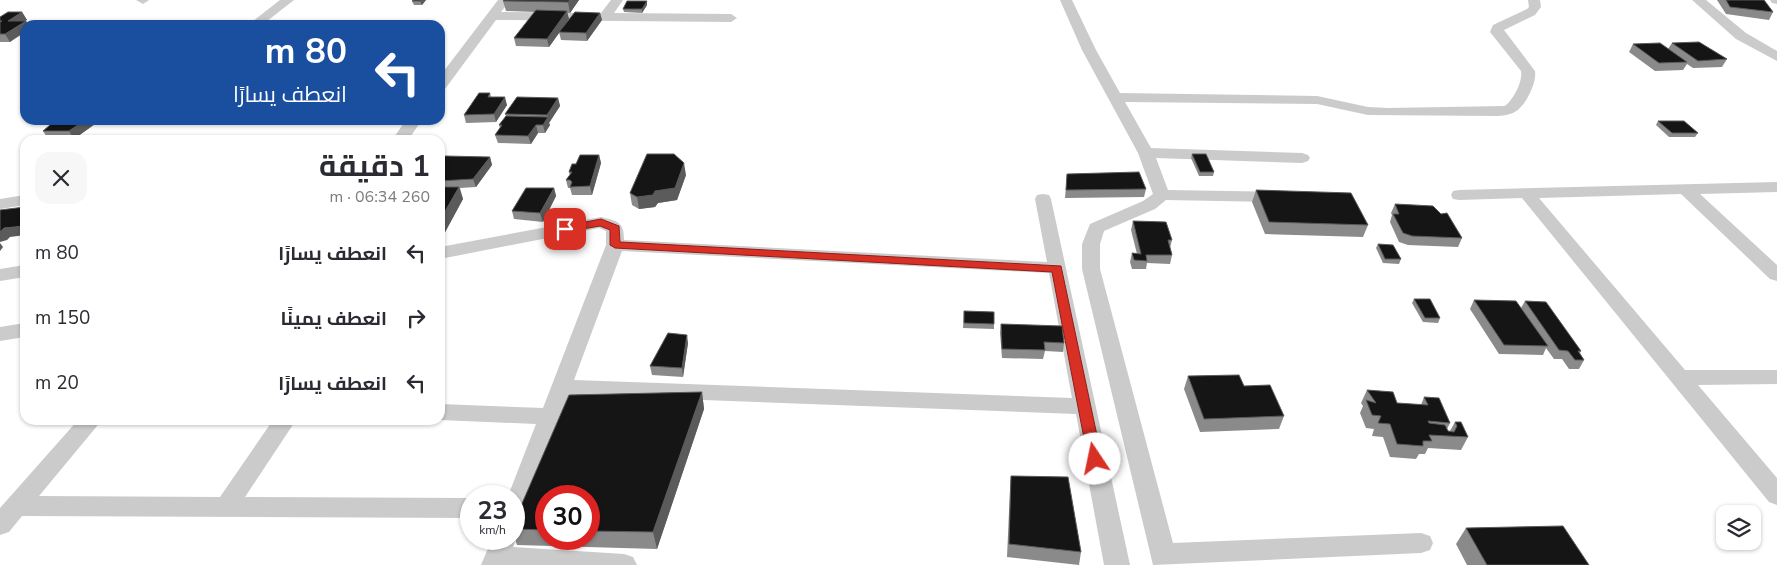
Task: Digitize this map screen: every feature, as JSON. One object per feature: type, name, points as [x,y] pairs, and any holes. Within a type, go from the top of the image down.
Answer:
[{"type":"street","points":[[261,20],[288,0]]},
{"type":"street","points":[[445,79],[504,0]]},
{"type":"street","points":[[605,17],[617,0]]},
{"type":"street","points":[[1066,0],[1089,50],[1146,153],[1162,195]]},
{"type":"street","points":[[1115,97],[1317,100],[1360,109],[1388,112],[1471,113],[1509,110],[1516,105],[1529,77],[1528,71],[1497,32],[1498,28],[1532,12],[1535,7],[1534,0]]},
{"type":"street","points":[[1698,0],[1741,36],[1777,57]]},
{"type":"street","points":[[492,16],[731,18]]},
{"type":"street","points":[[1146,153],[1302,158]]},
{"type":"street","points":[[1459,195],[1777,187]]},
{"type":"street","points":[[1685,189],[1777,275]]},
{"type":"street","points":[[1526,193],[1777,495]]},
{"type":"street","points":[[1291,197],[1162,195],[1149,205],[1096,228],[1091,244],[1091,269],[1164,560],[1421,543]]},
{"type":"street","points":[[1043,199],[1117,565]]},
{"type":"street","points":[[0,204],[20,201]]},
{"type":"street","points":[[445,252],[601,222],[615,228],[615,245],[524,485]]},
{"type":"street","points":[[615,245],[1057,268]]},
{"type":"street","points":[[0,275],[20,272]]},
{"type":"street","points":[[0,334],[20,331]]},
{"type":"street","points":[[1679,378],[1777,377]]},
{"type":"street","points":[[561,387],[1085,406]]},
{"type":"street","points":[[445,412],[550,416]]},
{"type":"street","points":[[0,525],[87,425]]},
{"type":"street","points":[[226,507],[282,425]]},
{"type":"street","points":[[16,506],[460,508]]},
{"type":"street","points":[[498,554],[624,565]]},
{"type":"building","points":[[504,0],[570,0],[568,2]]},
{"type":"building","points":[[1726,0],[1764,0],[1773,12],[1730,7]]},
{"type":"building","points":[[627,1],[647,1],[642,9],[623,9]]},
{"type":"building","points":[[536,10],[567,11],[547,39],[514,38]]},
{"type":"building","points":[[8,12],[22,12],[8,21],[20,21],[20,25],[5,34],[0,34],[0,22],[2,21],[0,21],[0,17]]},
{"type":"building","points":[[575,12],[600,13],[586,33],[559,32]]},
{"type":"building","points":[[1699,42],[1727,59],[1698,61],[1672,43]]},
{"type":"building","points":[[1660,43],[1687,62],[1659,63],[1633,44]]},
{"type":"building","points":[[479,93],[490,93],[488,97],[505,97],[494,114],[464,115]]},
{"type":"building","points":[[517,97],[558,98],[547,115],[505,114]]},
{"type":"building","points":[[506,116],[548,117],[543,125],[536,125],[528,136],[495,135],[502,125],[499,125]]},
{"type":"building","points":[[1658,121],[1684,121],[1698,133],[1672,133]]},
{"type":"building","points":[[50,125],[78,125],[69,131],[43,131]]},
{"type":"building","points":[[647,154],[674,154],[684,163],[675,188],[655,191],[653,195],[637,197],[630,193]]},
{"type":"building","points":[[1192,154],[1206,154],[1214,172],[1200,172]]},
{"type":"building","points":[[580,155],[599,155],[590,186],[570,187],[572,182],[566,180],[572,172],[569,172],[572,164],[576,164]]},
{"type":"building","points":[[445,156],[490,157],[473,179],[445,181]]},
{"type":"building","points":[[1139,172],[1146,189],[1066,190],[1067,174]]},
{"type":"building","points":[[445,187],[459,187],[445,211]]},
{"type":"building","points":[[526,188],[554,188],[540,213],[512,211]]},
{"type":"building","points":[[1256,190],[1351,193],[1368,225],[1269,222]]},
{"type":"building","points":[[1395,204],[1433,206],[1441,214],[1447,213],[1462,238],[1412,236],[1403,233],[1393,214],[1399,214]]},
{"type":"building","points":[[20,208],[20,226],[4,228],[0,232],[0,210]]},
{"type":"building","points":[[1133,221],[1166,222],[1172,240],[1168,240],[1172,255],[1146,255],[1147,261],[1134,260],[1132,253],[1141,254]]},
{"type":"building","points":[[1378,244],[1393,245],[1401,259],[1385,259]]},
{"type":"building","points":[[1414,299],[1430,299],[1440,318],[1425,318]]},
{"type":"building","points":[[1474,300],[1516,301],[1548,346],[1504,345]]},
{"type":"building","points":[[1525,301],[1546,302],[1581,351],[1578,351],[1584,360],[1575,360],[1568,351],[1559,350]]},
{"type":"building","points":[[964,311],[994,312],[994,324],[964,323]]},
{"type":"building","points":[[1001,324],[1062,326],[1064,343],[1044,342],[1045,350],[1002,349]]},
{"type":"building","points":[[668,333],[687,335],[682,368],[650,366]]},
{"type":"building","points":[[1239,375],[1244,386],[1270,385],[1284,416],[1204,419],[1188,376]]},
{"type":"building","points":[[1367,390],[1393,392],[1397,403],[1428,405],[1424,397],[1439,398],[1450,423],[1428,421],[1429,423],[1445,425],[1448,431],[1454,432],[1457,426],[1455,422],[1461,422],[1468,437],[1429,435],[1432,441],[1423,441],[1423,446],[1397,444],[1390,424],[1378,423],[1381,416],[1372,415],[1366,400],[1376,403]]},
{"type":"building","points":[[702,392],[653,532],[600,531],[600,485],[535,485],[535,530],[525,529],[525,497],[569,395]]},
{"type":"building","points":[[1011,476],[1068,477],[1081,552],[1009,544]]},
{"type":"building","points":[[1563,526],[1589,565],[1487,565],[1466,528]]},
{"type":"route","points":[[565,229],[601,222],[615,228],[615,245],[1057,268],[1095,459]]}]
